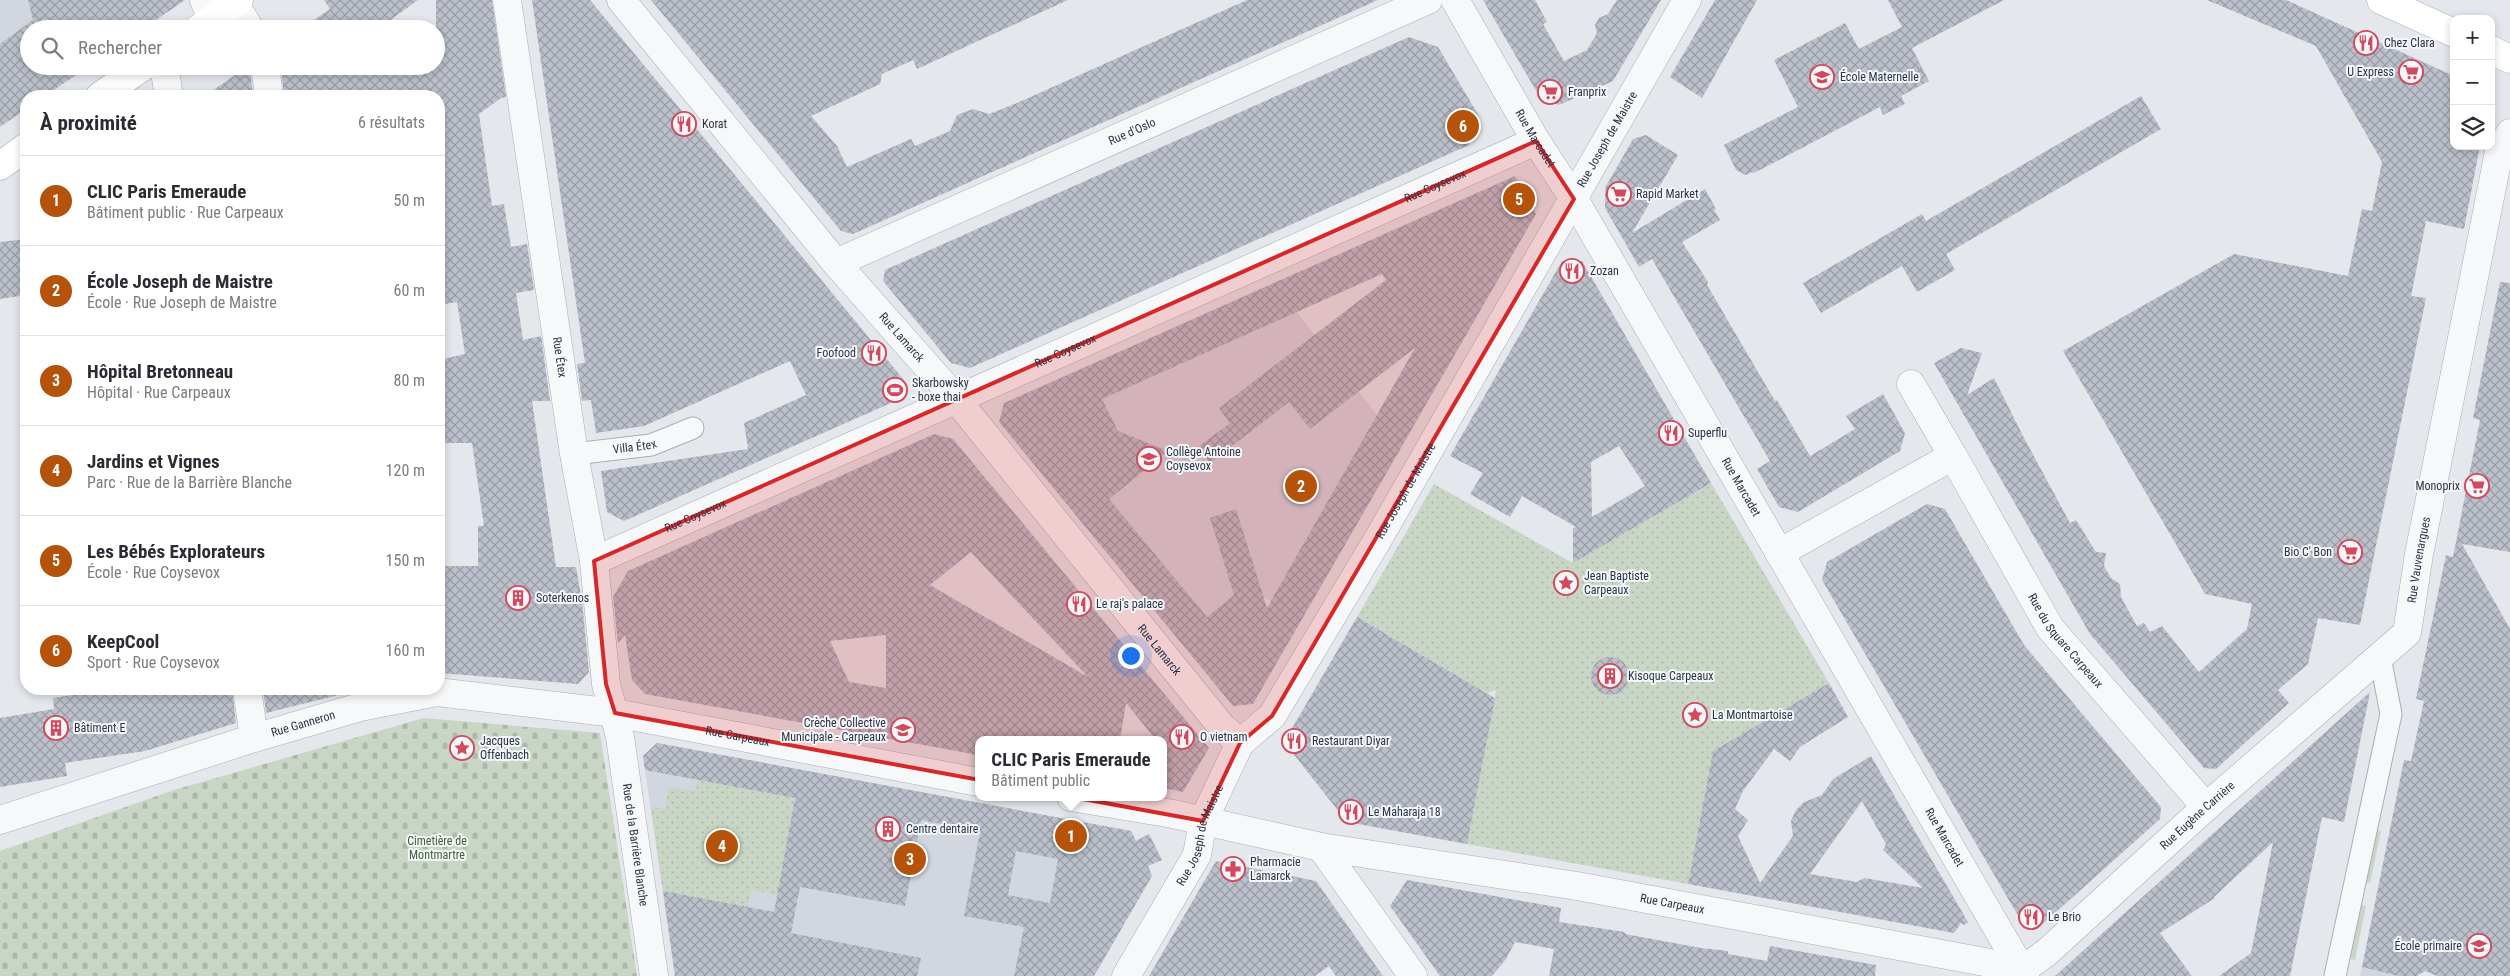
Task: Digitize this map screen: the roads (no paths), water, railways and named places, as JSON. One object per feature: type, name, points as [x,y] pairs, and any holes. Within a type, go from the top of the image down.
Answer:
[{"type":"main road","points":[[2380,0],[2450,31]]},
{"type":"main road","points":[[204,16],[237,2]]},
{"type":"main road","points":[[2495,52],[2510,59]]},
{"type":"main road","points":[[109,90],[131,75]]},
{"type":"main road","points":[[0,166],[20,152]]},
{"type":"street","name":"Rue Étex","points":[[507,0],[574,454],[594,561],[606,684],[615,713]]},
{"type":"street","name":"Rue Lamarck","points":[[621,0],[836,263],[956,399],[1222,727],[1240,742]]},
{"type":"street","name":"Rue d'Oslo","points":[[836,263],[1428,0]]},
{"type":"street","name":"Rue Marcadet","points":[[1455,0],[1536,141],[1574,199],[2020,974]]},
{"type":"street","name":"Rue Joseph de Maistre","points":[[1126,976],[1197,855],[1203,821],[1240,742],[1272,716],[1378,540],[1687,0]]},
{"type":"street","points":[[237,2],[246,20]]},
{"type":"street","points":[[166,75],[168,90]]},
{"type":"street","points":[[266,75],[268,90]]},
{"type":"street","name":"Rue Vauvenargues","points":[[2380,657],[2407,633],[2419,554],[2499,152],[2510,133]]},
{"type":"street","name":"Rue Coysevox","points":[[594,561],[1536,141]]},
{"type":"street","name":"Rue du Square Carpeaux","points":[[1911,384],[2050,628],[2206,807]]},
{"type":"street","name":"Villa Étex","points":[[574,454],[651,445],[693,428]]},
{"type":"street","points":[[1779,553],[1953,456]]},
{"type":"street","points":[[2336,976],[2391,714],[2380,657]]},
{"type":"street","name":"Rue Eugène Carrière","points":[[2020,974],[2046,953],[2206,807],[2380,657]]},
{"type":"street","name":"Rue Ganneron","points":[[445,693],[615,713]]},
{"type":"street","points":[[248,695],[254,738]]},
{"type":"street","name":"Rue Ganneron","points":[[0,820],[254,738],[358,698],[397,695]]},
{"type":"street","name":"Rue Carpeaux","points":[[615,713],[975,781]]},
{"type":"street","name":"Rue de la Barrière Blanche","points":[[615,713],[654,976]]},
{"type":"street","points":[[1093,801],[1203,821]]},
{"type":"street","name":"Rue Carpeaux","points":[[1203,821],[1321,847],[1548,881],[1650,900],[2020,974]]},
{"type":"street","points":[[1321,847],[1413,976]]},
{"type":"place","name":"Chez Clara","points":[[2366,43]]},
{"type":"place","name":"U Express","points":[[2411,72]]},
{"type":"place","name":"École Maternelle","points":[[1822,77]]},
{"type":"place","name":"Franprix","points":[[1550,92]]},
{"type":"place","name":"Korat","points":[[684,124]]},
{"type":"place","name":"KeepCool","points":[[1463,126]]},
{"type":"place","name":"Rapid Market","points":[[1619,194]]},
{"type":"place","name":"Les Bébés Explorateurs","points":[[1519,199]]},
{"type":"place","name":"Zozan","points":[[1572,271]]},
{"type":"place","name":"Foofood","points":[[874,353]]},
{"type":"place","name":"Skarbowsky - boxe thai","points":[[895,390]]},
{"type":"place","name":"Superflu","points":[[1671,433]]},
{"type":"place","name":"Collège Antoine Coysevox","points":[[1149,459]]},
{"type":"place","name":"École Joseph de Maistre","points":[[1301,486]]},
{"type":"place","name":"Monoprix","points":[[2477,486]]},
{"type":"place","name":"Bio C' Bon","points":[[2350,552]]},
{"type":"place","name":"Jean Baptiste Carpeaux","points":[[1566,583]]},
{"type":"place","name":"Soterkenos","points":[[518,598]]},
{"type":"place","name":"Le raj's palace","points":[[1079,604]]},
{"type":"place","name":"Kisoque Carpeaux","points":[[1610,676]]},
{"type":"place","name":"La Montmartoise","points":[[1695,715]]},
{"type":"place","name":"Bâtiment E","points":[[56,728]]},
{"type":"place","name":"Crèche Collective Municipale - Carpeaux","points":[[903,730]]},
{"type":"place","name":"O vietnam","points":[[1182,737]]},
{"type":"place","name":"Restaurant Diyar","points":[[1294,741]]},
{"type":"place","name":"Jacques Offenbach","points":[[462,748]]},
{"type":"place","name":"Le Maharaja 18","points":[[1351,812]]},
{"type":"place","name":"Centre dentaire","points":[[888,829]]},
{"type":"place","name":"CLIC Paris Emeraude","points":[[1071,836]]},
{"type":"place","name":"Jardins et Vignes","points":[[722,846]]},
{"type":"place","name":"Hôpital Bretonneau","points":[[910,859]]},
{"type":"place","name":"Pharmacie Lamarck","points":[[1233,869]]},
{"type":"place","name":"Le Brio","points":[[2031,917]]},
{"type":"place","name":"École primaire","points":[[2479,946]]},
{"type":"park label","name":"Cimetière de Montmartre","points":[[437,848]]}]
